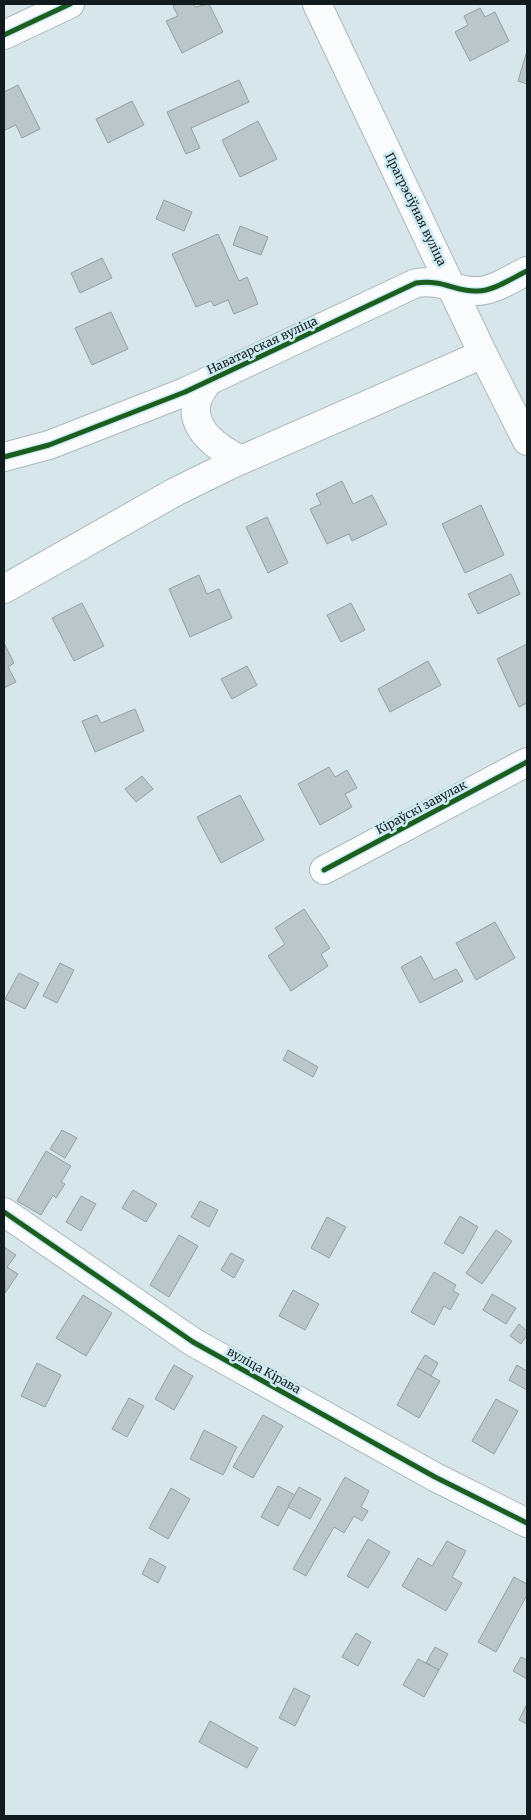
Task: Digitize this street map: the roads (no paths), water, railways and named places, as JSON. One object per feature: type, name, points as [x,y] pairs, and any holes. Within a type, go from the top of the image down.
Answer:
[{"type":"street","points":[[4,35],[70,4]]},
{"type":"street","name":"Прагрэсіўная вуліца","points":[[317,4],[452,285],[483,354],[527,441]]},
{"type":"street","name":"Наватарская вуліца","points":[[4,457],[49,445],[208,381],[416,283],[435,282],[475,291],[485,290],[527,271]]},
{"type":"street","points":[[4,589],[175,492],[241,460],[483,354]]},
{"type":"street","points":[[208,381],[198,398],[198,417],[204,432],[214,445],[241,460]]},
{"type":"street","name":"Кіраўскі завулак","points":[[324,870],[527,762]]},
{"type":"street","name":"вуліца Кірава","points":[[4,1212],[193,1342],[435,1477],[527,1523]]}]
